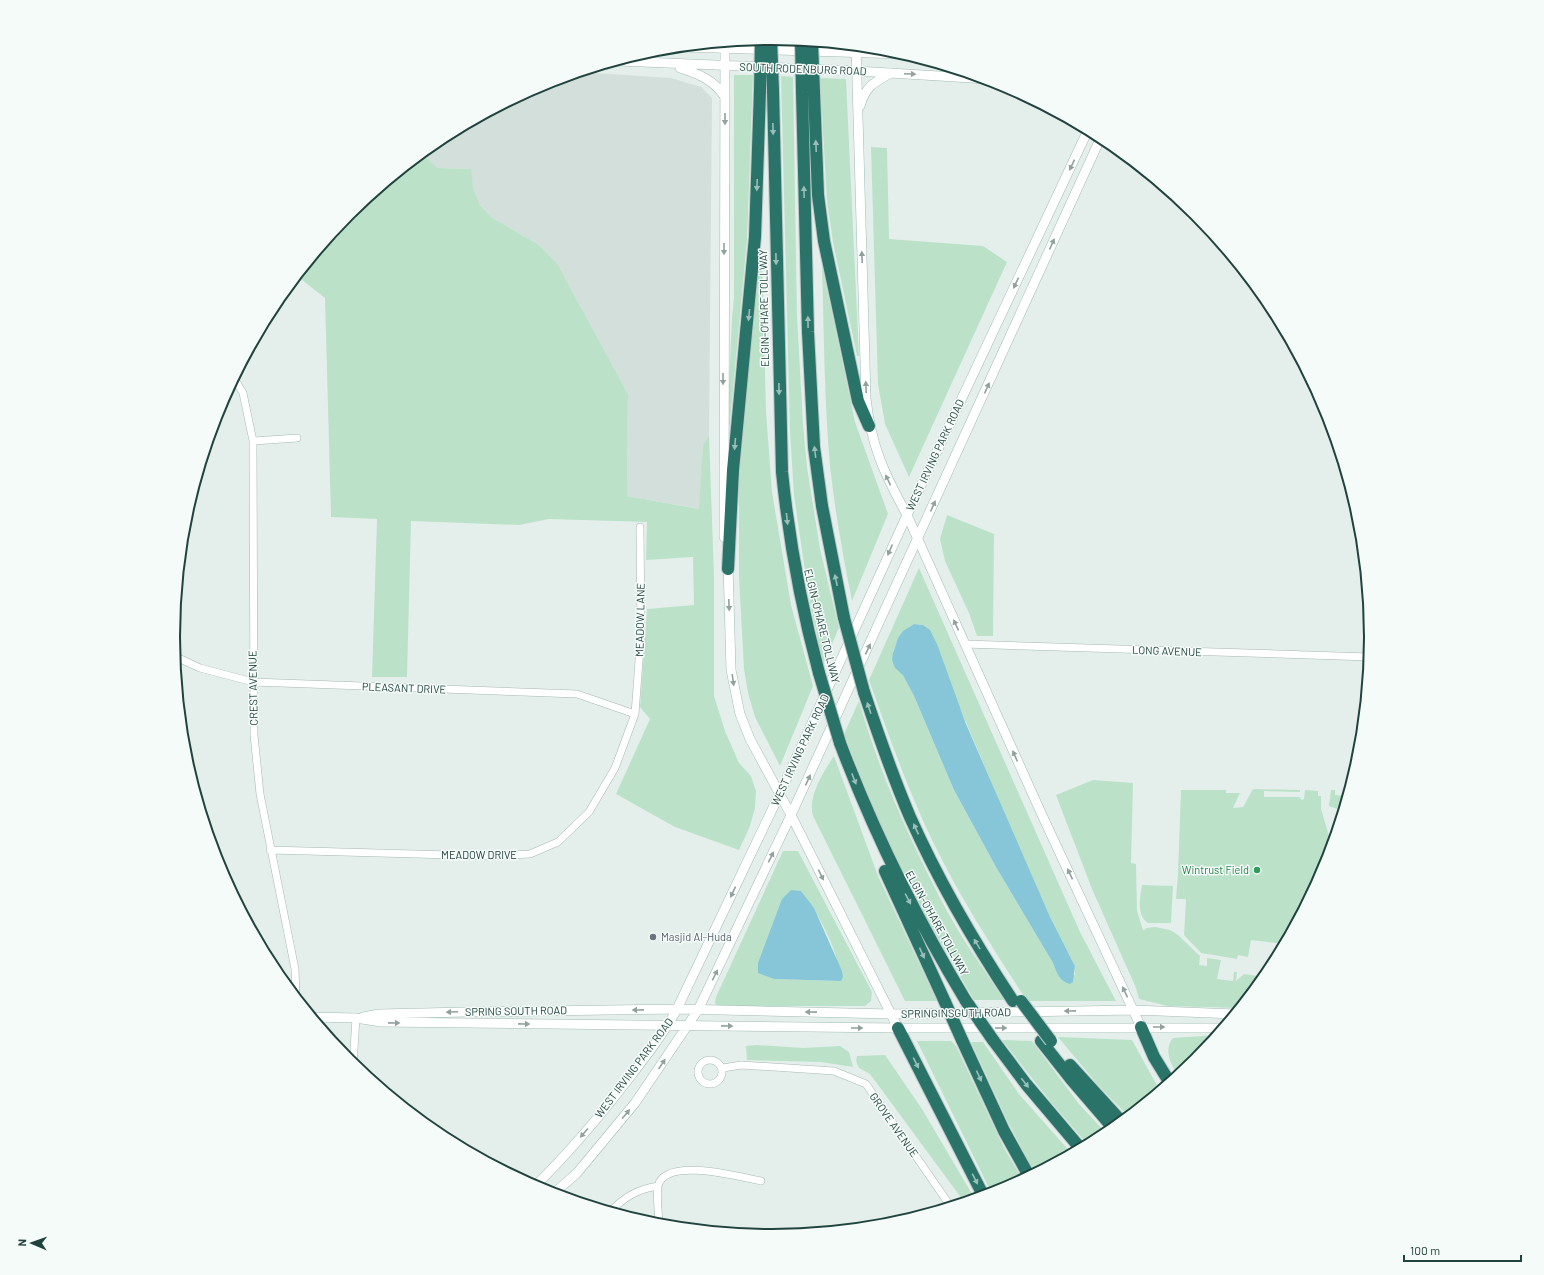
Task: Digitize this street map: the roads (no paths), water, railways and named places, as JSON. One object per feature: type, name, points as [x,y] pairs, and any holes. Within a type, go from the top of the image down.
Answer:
[{"type":"highway","points":[[728,570],[733,470],[756,237],[761,45]]},
{"type":"highway","name":"ELGIN-O'HARE TOLLWAY","points":[[771,45],[782,472],[787,526],[796,578],[819,673],[840,743],[873,826],[922,925],[966,1001],[1026,1084],[1078,1145]]},
{"type":"highway","points":[[801,46],[808,347],[814,447],[822,506],[844,618],[864,692],[910,817],[954,906],[988,963],[1046,1041],[1071,1079],[1110,1124]]},
{"type":"highway","points":[[812,46],[818,195],[824,241],[858,401],[869,426]]},
{"type":"highway","points":[[873,826],[878,854],[1004,1131],[1027,1172]]},
{"type":"highway","points":[[1141,1027],[1154,1057],[1167,1079]]},
{"type":"highway","points":[[898,1028],[982,1192]]},
{"type":"highway","points":[[1046,1041],[1118,1118]]},
{"type":"main road","name":"SOUTH RODENBURG ROAD","points":[[746,46],[833,48]]},
{"type":"main road","points":[[725,47],[723,422],[724,538],[728,570],[731,670],[734,690],[740,714],[750,739],[780,793],[898,1028]]},
{"type":"main road","points":[[856,51],[866,398],[869,426],[874,447],[887,478],[907,515],[917,542],[1141,1027]]},
{"type":"main road","name":"SOUTH RODENBURG ROAD","points":[[632,62],[857,71],[969,79]]},
{"type":"main road","points":[[663,64],[697,73],[718,87],[725,98]]},
{"type":"main road","points":[[858,115],[864,94],[872,83],[892,73]]},
{"type":"main road","name":"WEST IRVING PARK ROAD","points":[[539,1182],[595,1122],[668,1025],[677,1010],[780,793],[907,515],[1086,135]]},
{"type":"main road","name":"WEST IRVING PARK ROAD","points":[[558,1190],[577,1173],[635,1103],[698,1010],[791,815],[1098,143]]},
{"type":"main road","name":"SPRINGINSGUTH ROAD","points":[[677,1010],[892,1014],[1134,1010],[1229,1014]]},
{"type":"main road","name":"SPRING SOUTH ROAD","points":[[356,1018],[379,1014],[677,1010]]},
{"type":"main road","name":"SPRING SOUTH ROAD","points":[[318,1017],[356,1018],[381,1022],[668,1025]]},
{"type":"main road","name":"SPRINGINSGUTH ROAD","points":[[668,1025],[898,1028],[1217,1028]]},
{"type":"street","name":"CREST AVENUE","points":[[237,383],[243,393],[253,441],[253,682],[254,735],[259,792],[294,969],[295,989]]},
{"type":"street","points":[[253,441],[297,438]]},
{"type":"street","name":"MEADOW LANE","points":[[635,714],[641,634],[640,527]]},
{"type":"street","name":"LONG AVENUE","points":[[965,644],[1364,657]]},
{"type":"street","name":"PLEASANT DRIVE","points":[[181,659],[200,668],[253,682],[577,694],[635,714]]},
{"type":"street","name":"MEADOW DRIVE","points":[[270,850],[488,856],[530,854],[558,842],[589,812],[615,768],[635,714]]},
{"type":"street","points":[[354,1057],[356,1018]]},
{"type":"street","name":"GROVE AVENUE","points":[[722,1068],[741,1065],[834,1070],[866,1084],[948,1203]]},
{"type":"street","points":[[659,1219],[658,1186],[663,1177],[670,1172],[709,1171],[761,1181]]},
{"type":"street","points":[[614,1208],[624,1198],[644,1188],[658,1186]]},
{"type":"water","points":[[914,624],[923,625],[930,630],[937,644],[966,724],[1050,917],[1075,966],[1073,982],[1070,984],[1063,981],[1059,976],[1053,963],[996,867],[954,790],[914,696],[903,675],[895,668],[892,660],[898,638],[903,631]]},
{"type":"water","points":[[791,890],[801,891],[814,908],[842,971],[843,977],[841,981],[774,979],[758,973],[758,963],[782,899]]},
{"type":"place","name":"Wintrust Field","points":[[1257,870]]},
{"type":"place","name":"Masjid Al-Huda","points":[[653,937]]}]
